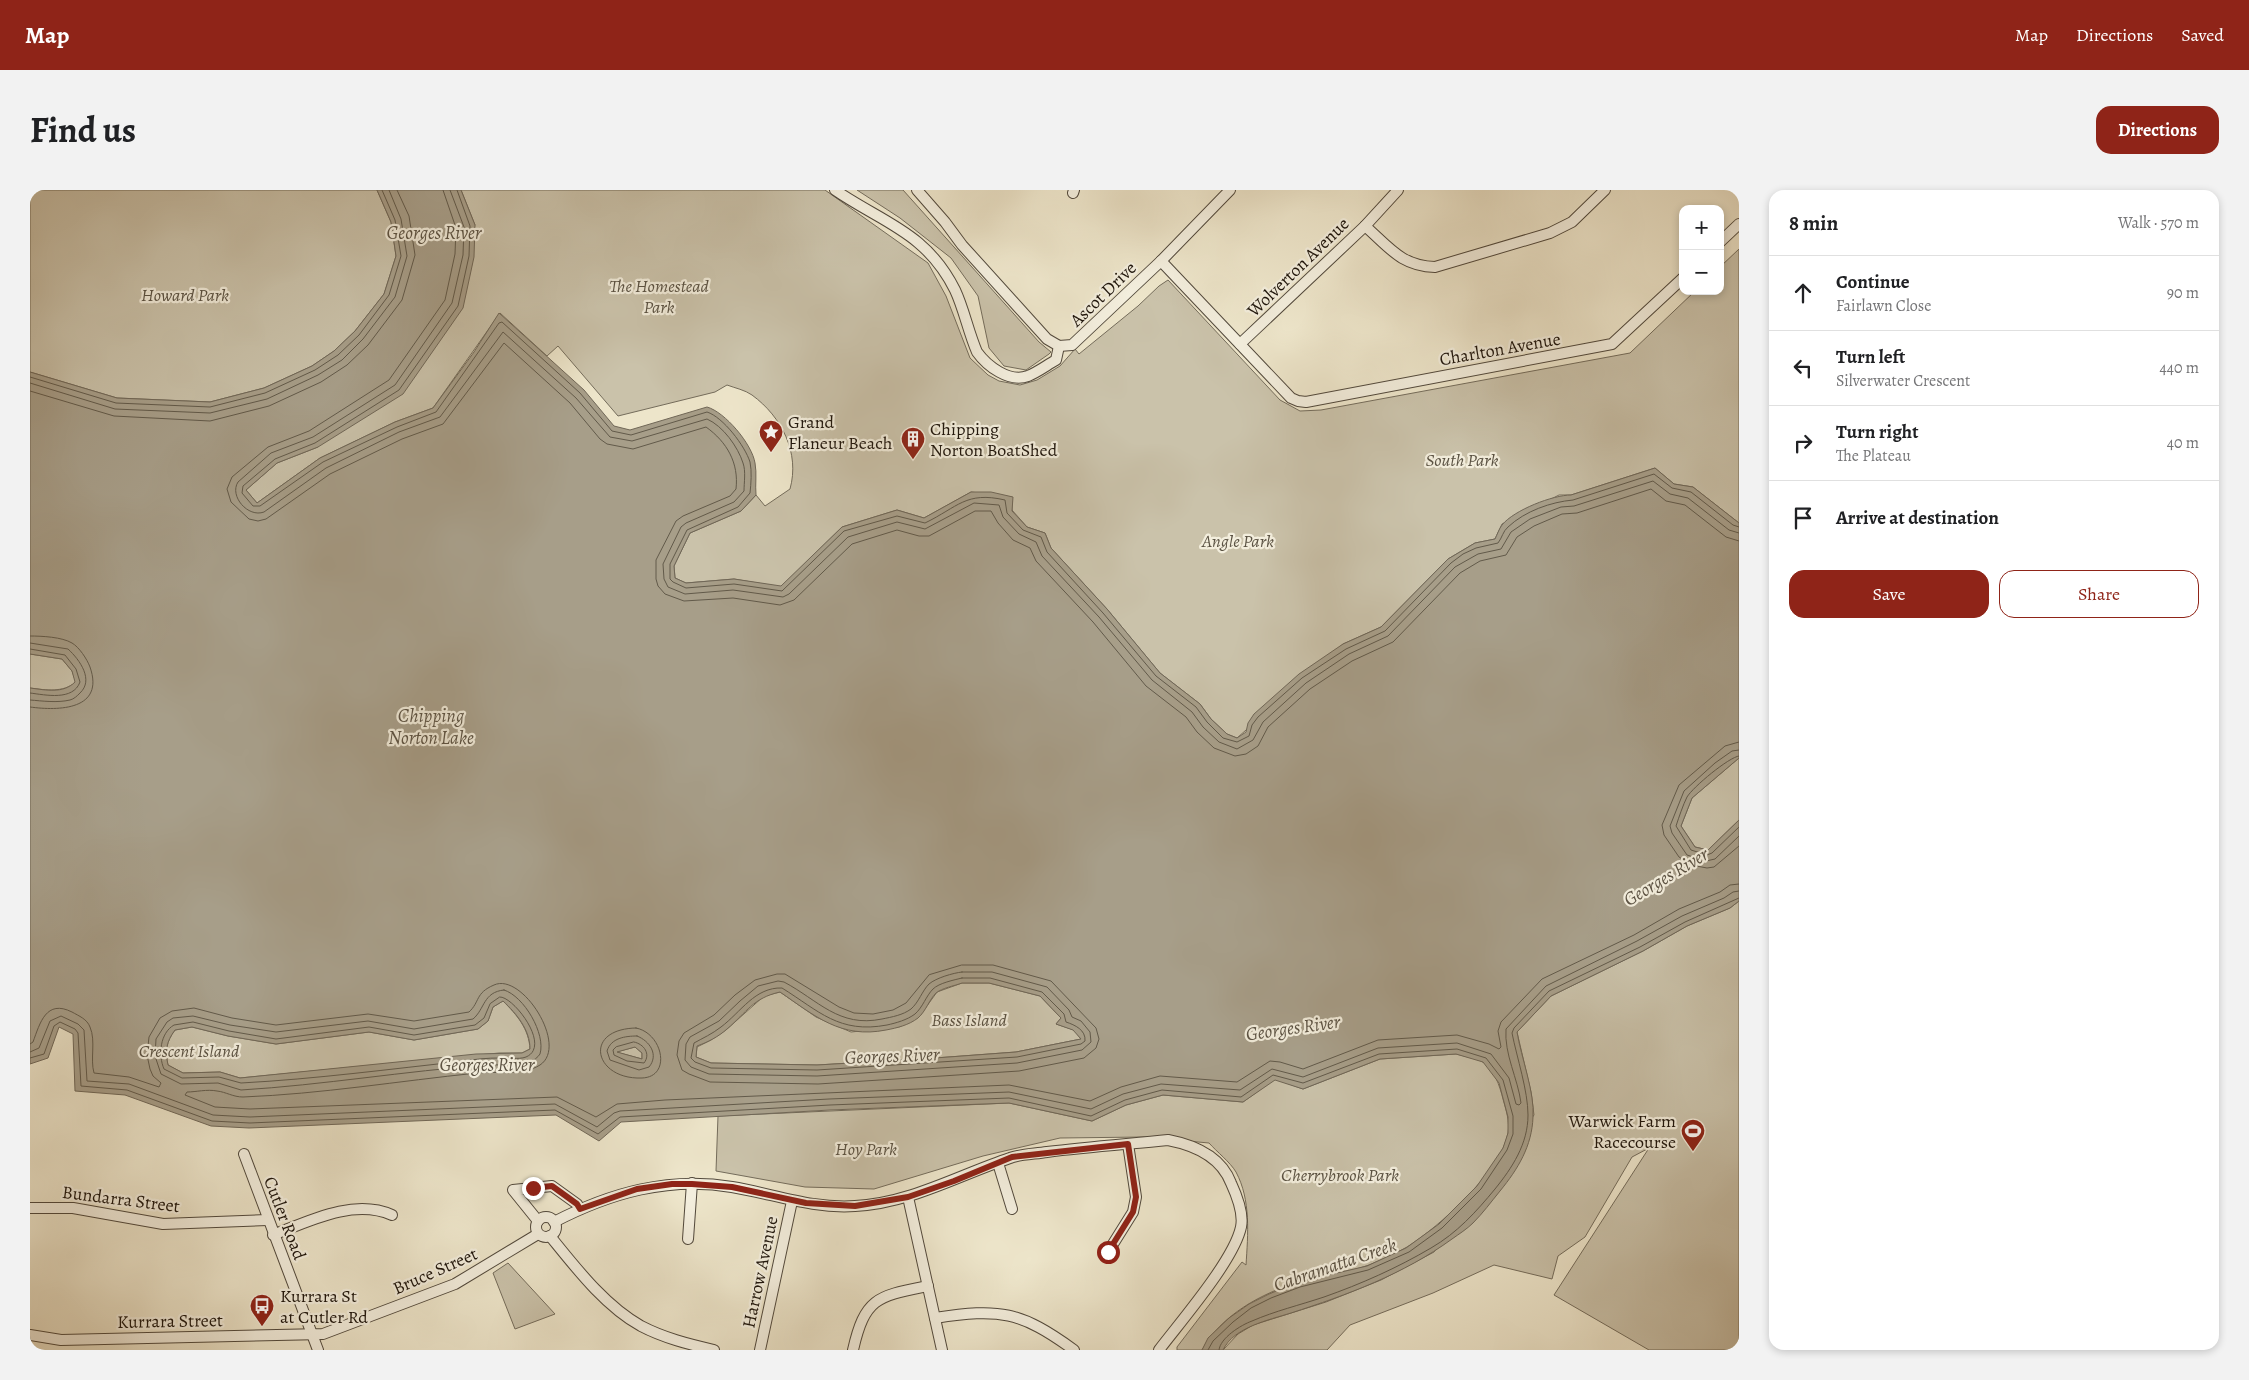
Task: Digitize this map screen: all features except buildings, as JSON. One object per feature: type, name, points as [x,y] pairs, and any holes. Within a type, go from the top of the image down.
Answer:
[{"type":"street","points":[[835,190],[898,226],[926,249],[948,277],[956,291],[977,352],[996,370],[1008,375],[1027,377],[1056,360],[1059,346]]},
{"type":"street","name":"Ascot Drive","points":[[917,190],[946,222],[962,245],[1047,339],[1059,346],[1072,345],[1161,261],[1230,190]]},
{"type":"street","name":"Wolverton Avenue","points":[[1240,344],[1365,226],[1398,190]]},
{"type":"street","points":[[1365,226],[1403,260],[1419,267],[1435,267],[1550,233],[1572,222],[1605,190]]},
{"type":"street","points":[[1724,238],[1739,224]]},
{"type":"street","points":[[1161,261],[1240,344]]},
{"type":"street","name":"Charlton Avenue","points":[[1240,344],[1291,398],[1306,402],[1612,344],[1679,282]]},
{"type":"street","points":[[554,1222],[580,1209],[637,1189],[672,1184],[732,1187],[792,1201],[827,1206],[855,1206],[908,1197],[1012,1157],[1168,1140],[1188,1144],[1214,1159],[1229,1177],[1238,1198],[1241,1226],[1234,1247],[1159,1350]]},
{"type":"street","points":[[1108,1252],[1133,1212],[1136,1197],[1128,1144]]},
{"type":"street","name":"Cutler Road","points":[[244,1154],[318,1350]]},
{"type":"street","points":[[998,1163],[1012,1209]]},
{"type":"street","points":[[688,1238],[692,1184]]},
{"type":"street","points":[[538,1221],[513,1190],[552,1186],[577,1204],[580,1209]]},
{"type":"street","points":[[908,1197],[942,1350]]},
{"type":"street","name":"Harrow Avenue","points":[[760,1350],[792,1201]]},
{"type":"street","name":"Bundarra Street","points":[[31,1208],[74,1208],[163,1224],[268,1220]]},
{"type":"street","points":[[273,1235],[338,1212],[369,1210],[382,1211],[392,1215]]},
{"type":"street","points":[[546,1218],[554,1222],[556,1228],[550,1236],[544,1237],[538,1234],[536,1229],[538,1221],[546,1218]]},
{"type":"street","name":"Bruce Street","points":[[312,1334],[323,1334],[332,1331],[455,1284],[538,1234]]},
{"type":"street","points":[[550,1236],[605,1298],[640,1325],[676,1346],[714,1350]]},
{"type":"street","points":[[853,1350],[859,1325],[864,1314],[872,1306],[891,1295],[928,1286]]},
{"type":"street","points":[[935,1318],[985,1312],[1016,1317],[1044,1328],[1074,1350]]},
{"type":"street","name":"Kurrara Street","points":[[30,1335],[61,1340],[312,1334]]},
{"type":"green space","name":"Howard Park","points":[[30,190],[377,190],[391,222],[396,256],[384,294],[355,331],[334,351],[312,366],[264,388],[210,402],[117,398],[30,372]]},
{"type":"green space","points":[[461,190],[825,190],[928,263],[946,296],[970,358],[988,375],[999,381],[1020,385],[1037,380],[1060,366],[1075,349],[1079,354],[1168,280],[1280,400],[1300,411],[1321,410],[1630,353],[1691,295],[1724,295],[1724,263],[1739,249],[1739,523],[1693,487],[1674,484],[1655,468],[1571,495],[1559,495],[1502,524],[1495,539],[1475,543],[1448,559],[1381,627],[1343,644],[1237,738],[1227,734],[1211,719],[1200,704],[1160,673],[1107,609],[1051,548],[1045,533],[1027,527],[1012,510],[1012,497],[971,492],[924,518],[897,510],[842,527],[781,587],[734,579],[686,583],[675,578],[674,566],[690,533],[741,511],[756,495],[765,506],[790,489],[792,462],[790,449],[780,425],[763,404],[752,395],[727,385],[715,392],[618,416],[558,346],[547,356],[500,313],[433,408],[395,422],[320,458],[257,503],[246,490],[277,463],[318,447],[475,225]]},
{"type":"green space","points":[[857,190],[903,190],[1039,342],[1051,352],[1026,370],[1004,366],[989,348],[978,296],[951,258],[900,218]]},
{"type":"green space","points":[[30,654],[62,659],[72,671],[76,682],[60,689],[30,688]]},
{"type":"green space","points":[[1739,758],[1739,820],[1708,850],[1695,847],[1681,826],[1692,798]]},
{"type":"green space","points":[[1739,901],[1739,1350],[1649,1350],[1554,1295],[1649,1148],[1632,1157],[1585,1237],[1558,1256],[1552,1279],[1494,1265],[1433,1293],[1350,1325],[1327,1350],[1223,1350],[1238,1334],[1253,1325],[1326,1302],[1381,1280],[1434,1252],[1534,1115],[1531,1092],[1517,1032],[1551,996],[1643,951],[1687,926],[1730,908]]},
{"type":"green space","name":"Bass Island","points":[[962,983],[989,983],[1040,996],[1061,1018],[1056,1024],[1074,1030],[1081,1039],[1016,1052],[817,1065],[711,1063],[696,1057],[697,1047],[726,1030],[764,996],[780,992],[816,1017],[851,1032],[899,1027],[919,1017],[937,992]]},
{"type":"green space","name":"Crescent Island","points":[[503,1001],[525,1029],[530,1049],[522,1053],[499,1053],[240,1078],[220,1072],[183,1073],[168,1065],[167,1060],[168,1043],[175,1030],[192,1027],[228,1036],[276,1044],[369,1032],[414,1040],[478,1029],[488,1021],[493,1007]]},
{"type":"green space","points":[[635,1047],[642,1053],[642,1059],[616,1052]]},
{"type":"green space","name":"Cherrybrook Park","points":[[1456,1054],[1481,1061],[1490,1068],[1502,1094],[1507,1116],[1508,1133],[1503,1148],[1482,1180],[1451,1212],[1407,1247],[1369,1265],[1299,1282],[1257,1299],[1231,1316],[1220,1326],[1202,1350],[1177,1350],[1177,1347],[1242,1262],[1246,1265],[1247,1241],[1246,1206],[1241,1183],[1233,1168],[1209,1143],[1144,1137],[1060,1138],[983,1156],[874,1189],[805,1187],[716,1171],[718,1116],[1009,1103],[1092,1121],[1126,1105],[1163,1095],[1243,1102],[1275,1079],[1303,1089],[1380,1059]]},
{"type":"green space","points":[[508,1263],[555,1314],[515,1329],[493,1273]]},
{"type":"water","name":"Chipping Norton Lake","points":[[377,190],[461,190],[475,225],[474,257],[463,308],[403,394],[318,447],[277,463],[246,490],[257,503],[320,458],[395,422],[433,408],[474,352],[499,313],[584,390],[614,426],[630,430],[707,407],[722,415],[737,430],[749,447],[755,463],[756,495],[741,511],[690,533],[674,566],[675,578],[686,583],[734,579],[781,586],[842,527],[897,510],[924,518],[971,492],[991,492],[1013,497],[1012,511],[1027,527],[1045,533],[1051,548],[1107,609],[1160,673],[1200,704],[1211,719],[1227,734],[1237,738],[1246,732],[1248,723],[1254,714],[1299,674],[1343,644],[1381,627],[1448,559],[1475,543],[1495,539],[1502,525],[1524,509],[1534,504],[1571,495],[1655,468],[1674,484],[1693,487],[1739,523],[1739,758],[1692,798],[1681,826],[1695,847],[1708,850],[1739,820],[1739,901],[1730,908],[1687,926],[1643,951],[1551,996],[1517,1032],[1532,1097],[1533,1117],[1530,1138],[1523,1157],[1507,1183],[1471,1225],[1434,1251],[1395,1273],[1354,1291],[1244,1330],[1228,1342],[1223,1350],[1202,1350],[1208,1338],[1229,1318],[1249,1304],[1298,1282],[1367,1266],[1406,1248],[1439,1224],[1477,1186],[1503,1148],[1508,1133],[1508,1117],[1499,1083],[1483,1062],[1456,1054],[1380,1059],[1303,1089],[1275,1080],[1243,1102],[1163,1095],[1126,1105],[1092,1121],[1009,1103],[830,1110],[621,1122],[599,1141],[556,1115],[249,1128],[211,1126],[125,1095],[75,1091],[73,1034],[59,1027],[48,1058],[30,1064],[30,688],[60,690],[75,682],[72,671],[62,659],[30,654],[30,372],[117,398],[210,402],[264,388],[312,366],[334,351],[355,331],[384,294],[396,256],[391,222]],"holes":[[[962,983],[989,983],[1040,996],[1061,1018],[1056,1024],[1073,1030],[1081,1039],[1016,1052],[817,1065],[711,1063],[696,1057],[697,1046],[709,1041],[727,1029],[751,1006],[763,998],[780,992],[829,1023],[855,1031],[870,1032],[911,1023],[921,1015],[936,993]],[[503,1001],[513,1011],[528,1035],[530,1049],[522,1053],[476,1054],[240,1078],[220,1072],[183,1073],[168,1065],[167,1060],[168,1043],[175,1030],[192,1027],[228,1036],[276,1044],[369,1032],[414,1040],[478,1029],[488,1021],[493,1007]],[[635,1047],[642,1053],[642,1059],[617,1052]]]},
{"type":"place","name":"Grand Flaneur Beach","points":[[771,453]]},
{"type":"place","name":"Chipping Norton BoatShed","points":[[913,460]]},
{"type":"place","name":"Warwick Farm Racecourse","points":[[1693,1152]]},
{"type":"place","name":"Kurrara St at Cutler Rd","points":[[262,1327]]},
{"type":"route","points":[[533,1188],[552,1186],[577,1204],[580,1209],[637,1189],[672,1184],[710,1184],[763,1193],[792,1201],[827,1206],[855,1206],[908,1197],[954,1181],[1012,1157],[1068,1149],[1128,1144],[1136,1197],[1133,1212],[1108,1252]]},
{"type":"water label","name":"Georges River","points":[[434,233]]},
{"type":"water label","name":"Georges River","points":[[1666,877]]},
{"type":"water label","name":"Georges River","points":[[1293,1028]]},
{"type":"water label","name":"Georges River","points":[[892,1056]]},
{"type":"water label","name":"Georges River","points":[[487,1065]]},
{"type":"water label","name":"Cabramatta Creek","points":[[1335,1265]]},
{"type":"park label","name":"The Homestead Park","points":[[659,296]]},
{"type":"park label","name":"South Park","points":[[1462,460]]},
{"type":"park label","name":"Angle Park","points":[[1238,541]]},
{"type":"park label","name":"Hoy Park","points":[[866,1149]]}]
